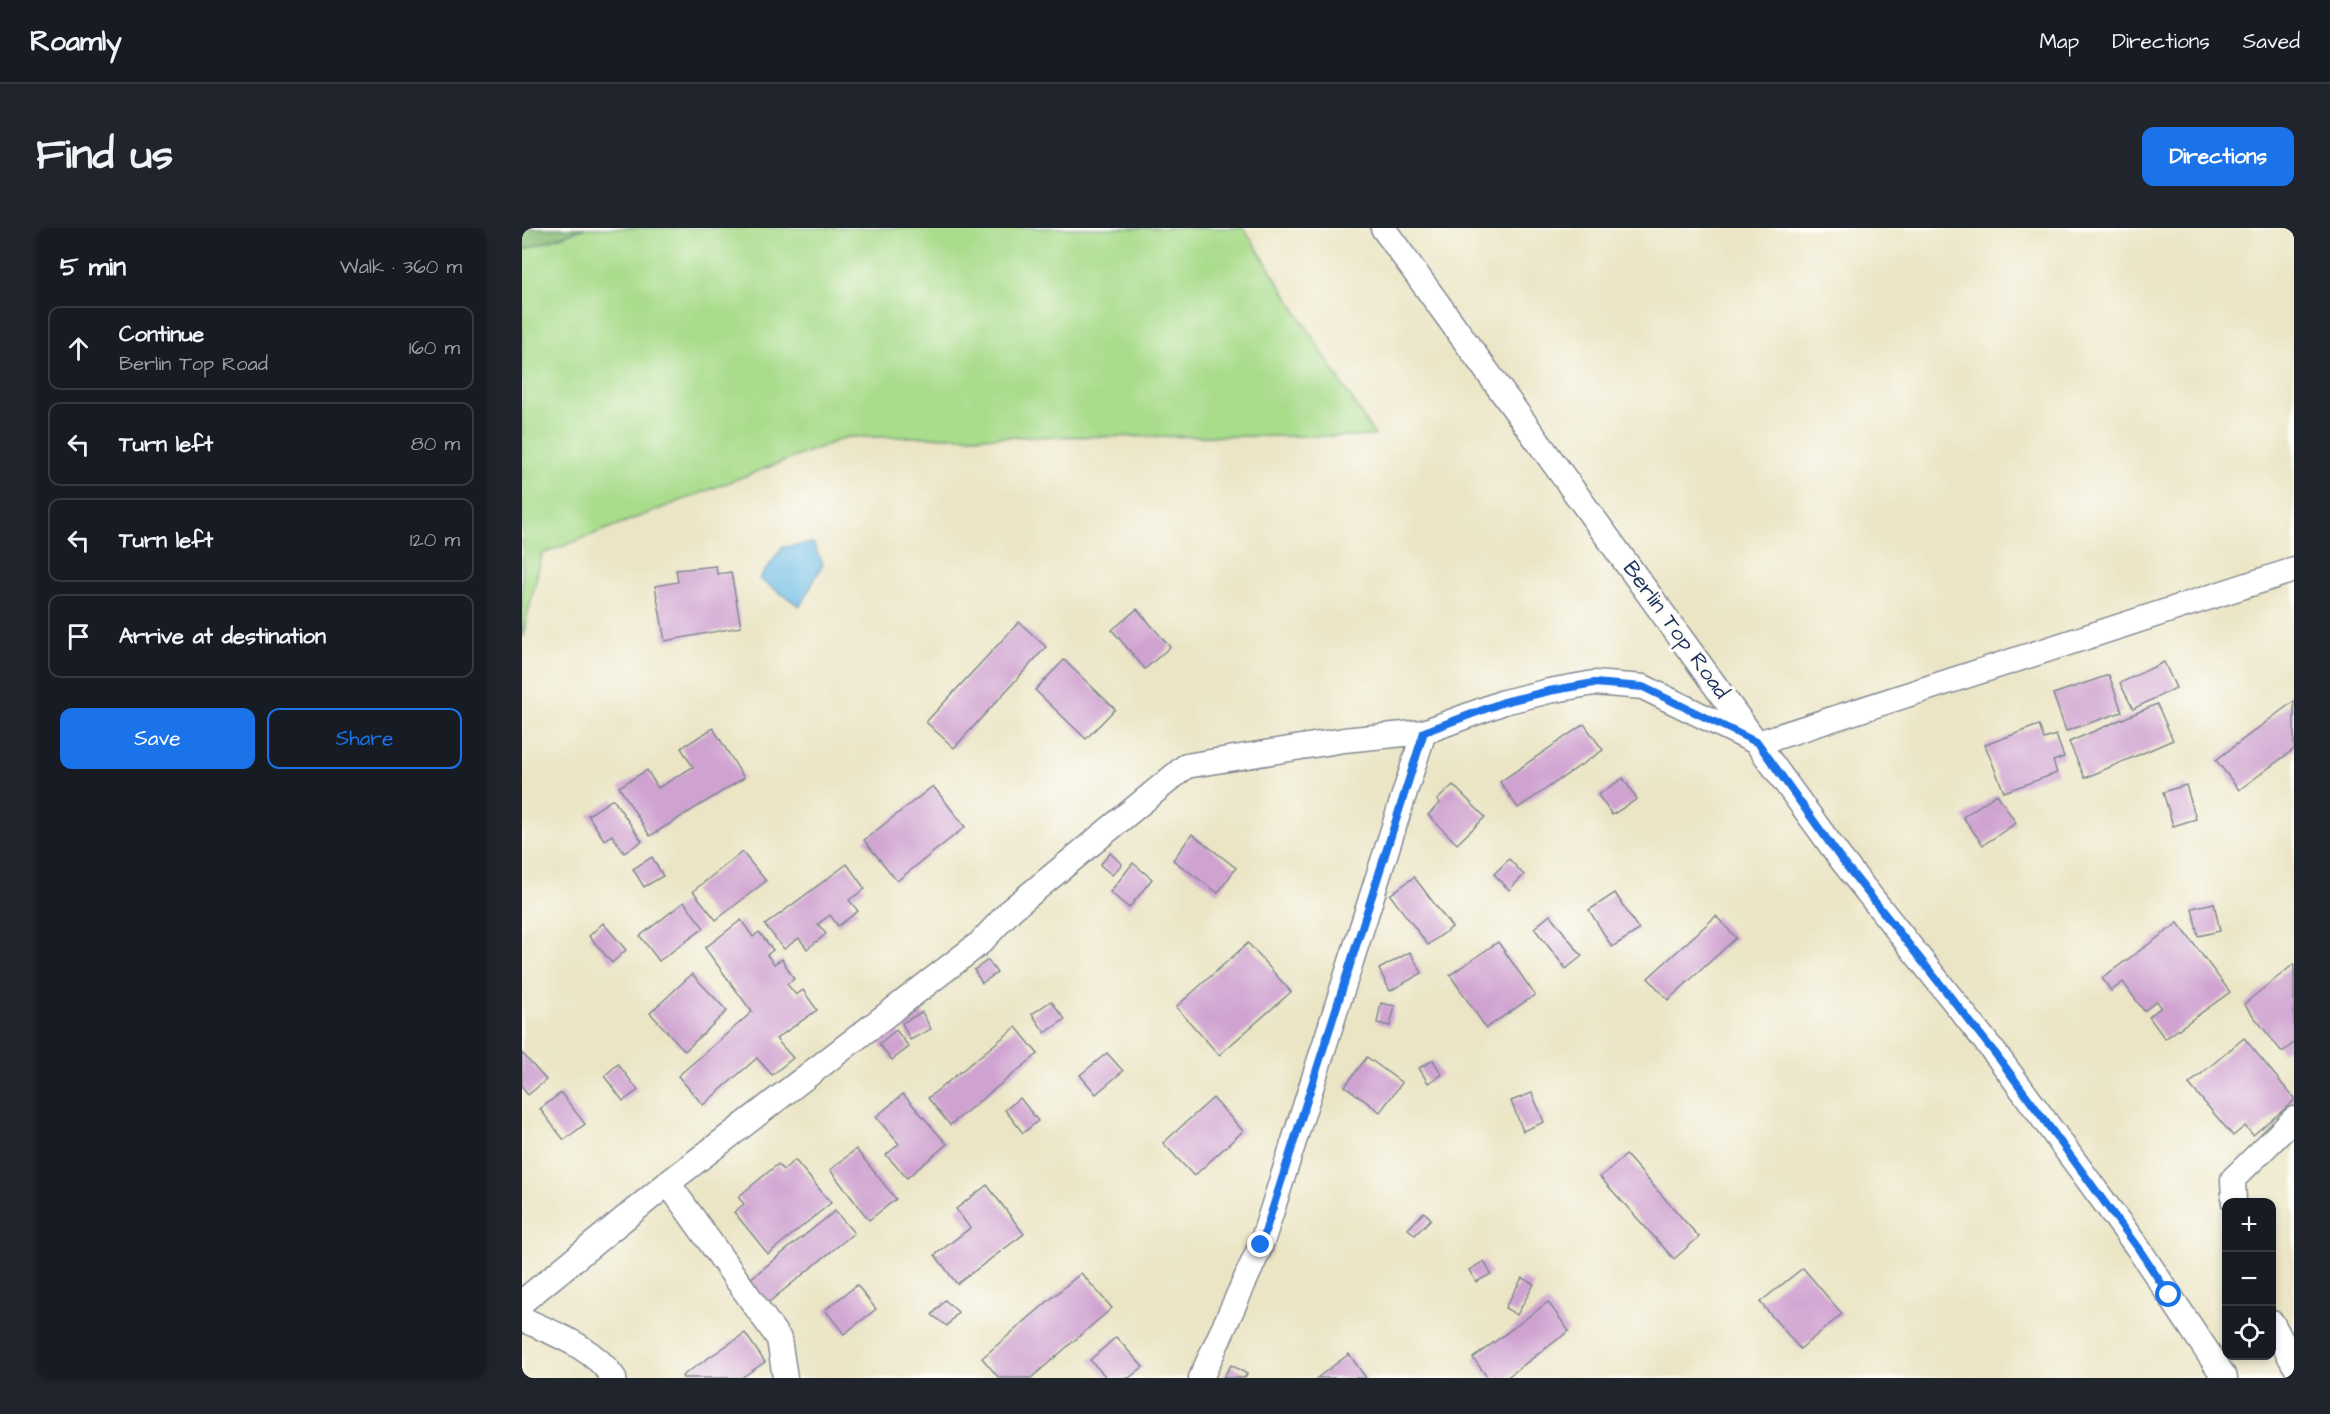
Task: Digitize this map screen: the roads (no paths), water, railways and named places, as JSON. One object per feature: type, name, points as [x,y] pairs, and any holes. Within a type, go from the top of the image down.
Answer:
[{"type":"street","name":"Berlin Top Road","points":[[1383,228],[1841,859],[1998,1057],[2138,1248],[2225,1378]]},
{"type":"street","points":[[522,1302],[668,1183],[980,943],[1012,909],[1186,766],[1344,740],[1424,732],[1504,702],[1594,683],[1643,687],[1758,743],[2294,570]]},
{"type":"street","points":[[1201,1378],[1261,1245],[1424,732]]},
{"type":"street","points":[[2234,1198],[2234,1179],[2294,1119]]},
{"type":"street","points":[[668,1183],[779,1339],[785,1378]]},
{"type":"street","points":[[522,1319],[571,1341],[606,1366],[614,1378]]},
{"type":"street","points":[[2276,1332],[2294,1364]]},
{"type":"water","points":[[813,543],[823,564],[800,606],[759,579],[783,547]]}]
